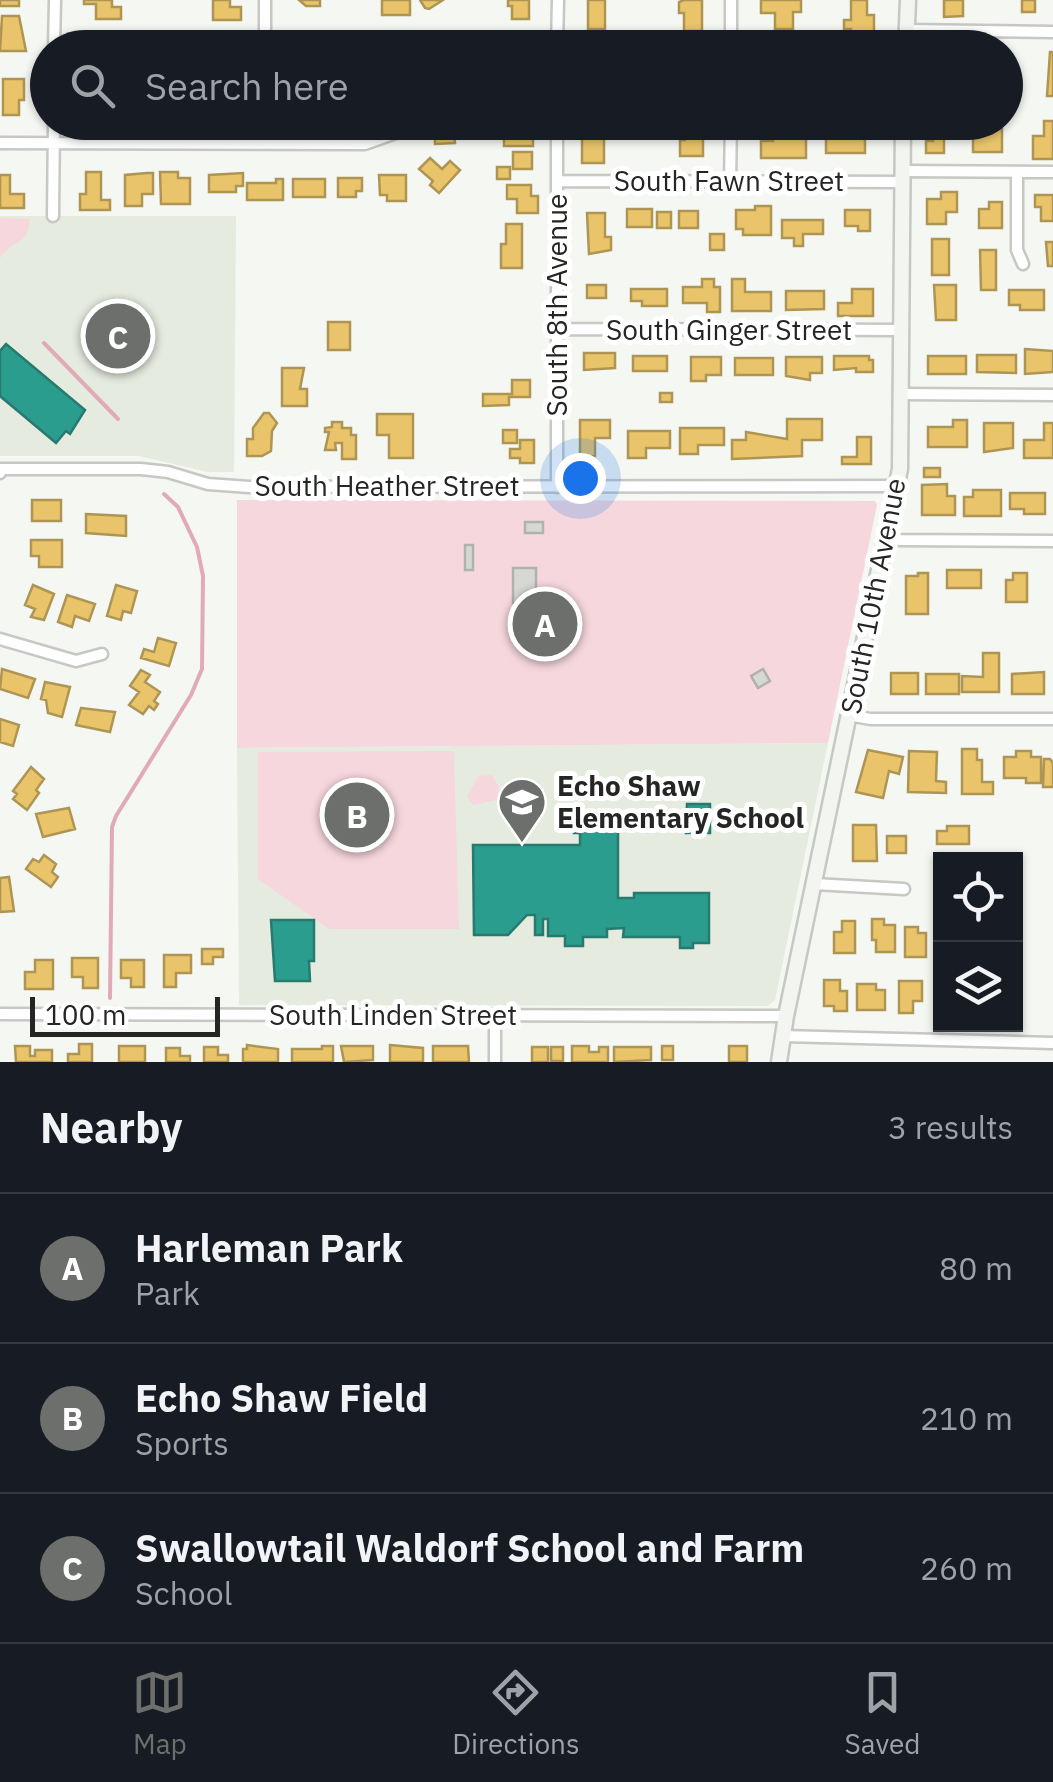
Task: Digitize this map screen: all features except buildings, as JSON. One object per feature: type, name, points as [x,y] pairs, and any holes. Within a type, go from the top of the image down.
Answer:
[{"type":"main road","points":[[906,30],[908,0]]},
{"type":"main road","name":"South 10th Avenue","points":[[779,1062],[897,486],[902,140]]},
{"type":"street","points":[[54,0],[54,30]]},
{"type":"street","points":[[266,0],[266,30]]},
{"type":"street","points":[[558,0],[558,30]]},
{"type":"street","points":[[731,0],[731,30]]},
{"type":"street","points":[[1023,32],[1053,32]]},
{"type":"street","points":[[0,142],[365,144],[376,140]]},
{"type":"street","name":"South 8th Avenue","points":[[556,487],[557,140]]},
{"type":"street","points":[[730,140],[730,182]]},
{"type":"street","points":[[52,216],[54,143]]},
{"type":"street","points":[[1017,172],[1016,234],[1023,264]]},
{"type":"street","name":"South Fawn Street","points":[[557,180],[730,182],[1053,172]]},
{"type":"street","name":"South Ginger Street","points":[[557,329],[901,330]]},
{"type":"street","points":[[900,394],[1053,395]]},
{"type":"street","name":"South Heather Street","points":[[0,471],[141,469],[208,484],[249,486],[897,486]]},
{"type":"street","points":[[886,537],[1053,540]]},
{"type":"street","points":[[0,639],[76,661],[102,654]]},
{"type":"street","points":[[850,715],[870,719],[1053,719]]},
{"type":"street","points":[[814,884],[904,889]]},
{"type":"street","name":"South Linden Street","points":[[0,1014],[786,1016]]},
{"type":"street","points":[[495,1014],[495,1062]]},
{"type":"street","points":[[782,1036],[1053,1043]]},
{"type":"shaded area","points":[[0,216],[236,216],[234,472],[208,472],[139,456],[0,456]]},
{"type":"shaded area","points":[[0,218],[30,219],[23,238],[0,258]]},
{"type":"shaded area","points":[[237,500],[875,501],[877,505],[828,743],[237,748]]},
{"type":"shaded area","name":"Echo Shaw Elementary School","points":[[828,743],[775,1000],[768,1006],[239,1005],[237,748]]},
{"type":"shaded area","points":[[454,751],[459,929],[329,929],[258,879],[258,752]]},
{"type":"shaded area","points":[[492,775],[499,787],[497,800],[473,805],[467,797],[478,776]]},
{"type":"waterway","points":[[44,343],[118,419]]},
{"type":"waterway","points":[[110,998],[112,827],[191,695],[202,669],[203,576],[197,547],[178,507],[164,494]]},
{"type":"place","name":"Swallowtail Waldorf School and Farm","points":[[118,336]]},
{"type":"place","name":"Harleman Park","points":[[545,624]]},
{"type":"place","name":"Echo Shaw Field","points":[[357,815]]},
{"type":"place","name":"Echo Shaw Elementary School","points":[[522,844]]}]
